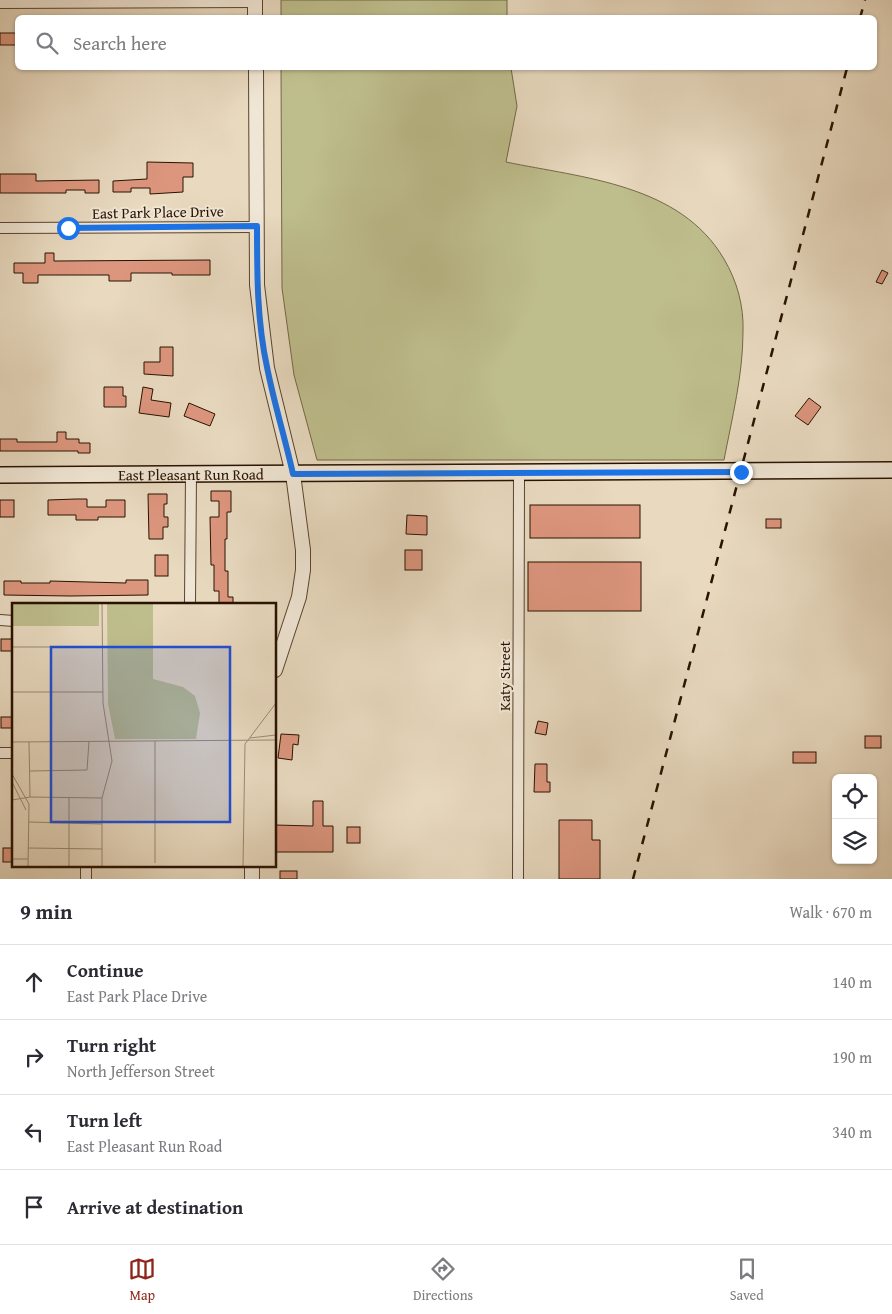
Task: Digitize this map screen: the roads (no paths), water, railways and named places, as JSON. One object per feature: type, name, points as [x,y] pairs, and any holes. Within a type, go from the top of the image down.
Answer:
[{"type":"main road","name":"East Pleasant Run Road","points":[[0,475],[892,470]]},
{"type":"street","points":[[0,3],[255,1],[255,15]]},
{"type":"street","points":[[256,70],[257,285],[263,345],[293,474],[303,550],[303,570],[299,597],[276,667]]},
{"type":"street","name":"East Park Place Drive","points":[[0,228],[257,226]]},
{"type":"street","name":"Katy Street","points":[[518,879],[519,472]]},
{"type":"street","points":[[190,603],[191,474]]},
{"type":"street","points":[[86,866],[86,879]]},
{"type":"street","points":[[252,866],[252,879]]},
{"type":"railway","points":[[861,15],[865,0]]},
{"type":"railway","points":[[633,879],[846,70]]}]
